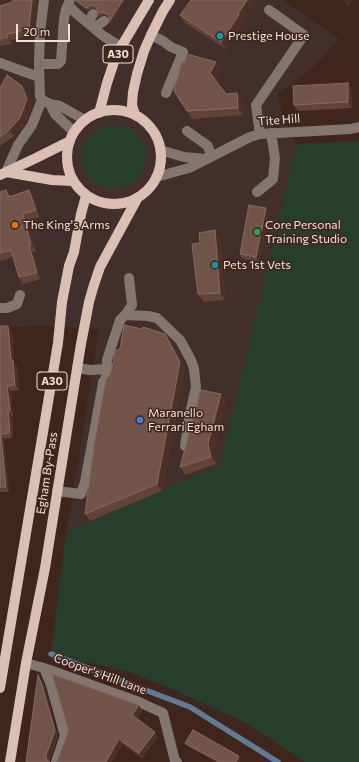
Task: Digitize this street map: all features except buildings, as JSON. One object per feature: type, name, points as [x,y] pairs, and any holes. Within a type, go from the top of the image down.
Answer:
[{"type":"main road","name":"A30","points":[[99,113],[115,59],[149,0]]},
{"type":"main road","name":"A30","points":[[135,115],[132,105],[133,92],[144,51],[163,11],[170,0]]},
{"type":"main road","points":[[3,174],[36,158],[72,136],[85,120],[90,117],[108,111],[119,111],[135,115],[146,123],[152,130],[160,150],[160,163],[156,177],[146,192],[127,202],[105,204],[95,201],[86,196],[77,187],[70,172],[67,153],[72,136]]},
{"type":"main road","points":[[3,174],[74,181]]},
{"type":"main road","name":"Egham By-Pass","points":[[0,688],[58,343],[62,302],[86,196]]},
{"type":"main road","name":"Egham By-Pass","points":[[10,762],[26,663],[45,568],[89,302],[100,268],[138,197]]},
{"type":"street","points":[[44,0],[40,33],[40,96],[72,136]]},
{"type":"street","points":[[39,64],[58,64],[61,61],[64,19],[69,3],[79,10],[91,26],[121,47]]},
{"type":"street","points":[[260,134],[256,105],[304,35],[269,10]]},
{"type":"street","points":[[91,26],[93,14]]},
{"type":"street","points":[[91,26],[104,21]]},
{"type":"street","points":[[151,35],[171,47],[183,52],[166,93]]},
{"type":"street","points":[[0,63],[39,76]]},
{"type":"street","points":[[46,102],[60,106],[85,120]]},
{"type":"street","points":[[3,174],[18,145],[46,102]]},
{"type":"street","name":"Tite Hill","points":[[156,177],[189,168],[250,137],[260,134],[351,129],[359,127]]},
{"type":"street","points":[[160,150],[184,158],[209,158],[208,146],[188,131]]},
{"type":"street","points":[[257,192],[273,179],[275,158],[271,133]]},
{"type":"street","points":[[57,491],[81,494],[85,482],[103,382],[106,378],[107,360],[120,320],[132,305],[129,278]]},
{"type":"street","points":[[0,308],[7,308],[17,304],[20,295]]},
{"type":"street","points":[[125,315],[157,318],[180,340],[191,360],[194,369],[196,387],[185,446]]},
{"type":"street","points":[[77,368],[90,370],[107,369]]},
{"type":"street","name":"Cooper's Hill Lane","points":[[26,663],[139,702],[163,713],[175,761],[177,762]]},
{"type":"street","points":[[44,668],[51,685],[65,736],[56,762]]},
{"type":"shaded area","points":[[0,0],[283,0],[339,39],[315,66],[278,94],[283,118],[297,144],[220,466],[66,532],[99,329],[37,326],[0,328]]},
{"type":"green space","points":[[114,125],[132,131],[140,139],[146,157],[140,175],[132,183],[114,189],[96,183],[88,175],[82,157],[88,139],[96,131]]},
{"type":"green space","points":[[359,141],[359,762],[305,762],[246,723],[172,689],[129,672],[51,654],[66,532],[220,465],[297,144]]},
{"type":"waterway","points":[[51,654],[190,707],[278,762]]},
{"type":"place","name":"Prestige House","points":[[220,36]]},
{"type":"place","name":"The King's Arms","points":[[15,225]]},
{"type":"place","name":"Core Personal Training Studio","points":[[257,232]]},
{"type":"place","name":"Pets 1st Vets","points":[[215,265]]},
{"type":"place","name":"Maranello Ferrari Egham","points":[[140,420]]}]
